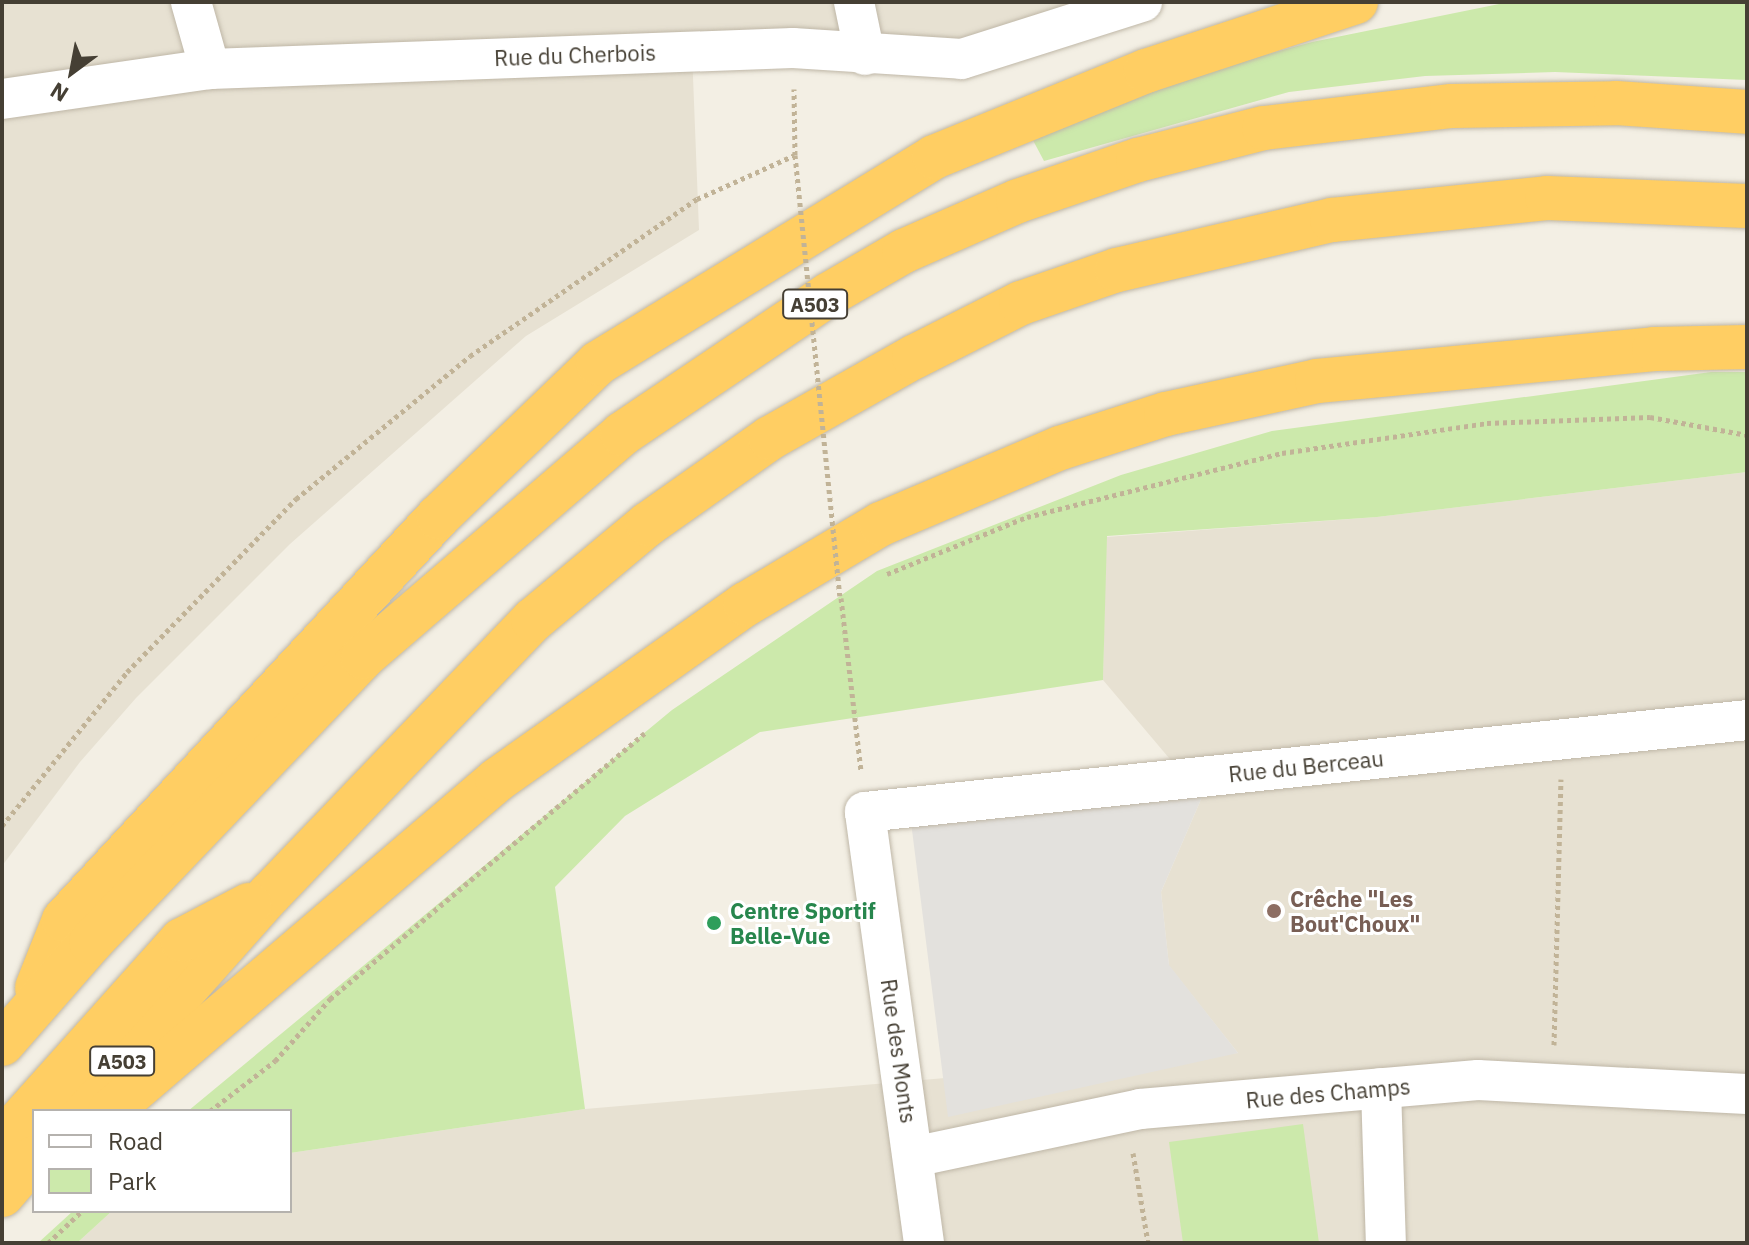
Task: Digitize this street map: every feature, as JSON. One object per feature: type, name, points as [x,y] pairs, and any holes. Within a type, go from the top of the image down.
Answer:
[{"type":"highway","points":[[14,1030],[64,920],[438,517],[598,363],[934,157],[1146,71],[1356,2]]},
{"type":"highway","name":"A503","points":[[14,1030],[363,657],[622,434],[828,295],[904,251],[1033,196],[1138,160],[1264,128],[1452,106],[1616,103],[1747,112]]},
{"type":"highway","name":"A503","points":[[79,1109],[270,894],[533,620],[648,524],[770,438],[1021,303],[1117,270],[1232,240],[1429,206],[1547,198],[1747,206]]},
{"type":"highway","points":[[112,1109],[497,780],[746,604],[881,524],[1060,448],[1166,414],[1317,381],[1654,349],[1747,347]]},
{"type":"highway","points":[[60,1109],[182,940],[270,894]]},
{"type":"highway","points":[[20,1164],[32,1147]]},
{"type":"street","points":[[191,2],[210,69]]},
{"type":"street","points":[[854,2],[865,55]]},
{"type":"street","name":"Rue du Cherbois","points":[[2,99],[210,69],[793,48],[962,59],[1142,2]]},
{"type":"street","name":"Rue du Berceau","points":[[865,812],[1747,720]]},
{"type":"street","name":"Rue des Monts","points":[[865,812],[924,1243]]},
{"type":"street","name":"Rue des Champs","points":[[913,1157],[1126,1112],[1478,1080],[1747,1094]]},
{"type":"street","points":[[1381,1088],[1386,1243]]},
{"type":"path","points":[[793,48],[795,155],[865,812]]},
{"type":"path","points":[[2,826],[127,672],[296,499],[470,356],[685,208],[795,155]]},
{"type":"path","points":[[879,578],[1027,517],[1282,453],[1487,423],[1650,417],[1747,435]]},
{"type":"path","points":[[828,604],[853,590]]},
{"type":"path","points":[[213,1109],[275,1061],[330,999],[657,724]]},
{"type":"path","points":[[1551,1083],[1558,811]]},
{"type":"path","points":[[1126,1112],[1148,1243]]},
{"type":"path","points":[[48,1243],[80,1213]]},
{"type":"shaded area","points":[[2,2],[1082,2],[962,59],[692,51],[699,230],[526,336],[290,544],[136,698],[80,762],[2,866]]},
{"type":"shaded area","points":[[1747,472],[1747,1243],[77,1243],[110,1213],[292,1213],[292,1153],[585,1109],[1238,1053],[1169,966],[1161,892],[1202,797],[1103,680],[1106,537],[1377,517]]},
{"type":"shaded area","points":[[1202,797],[1161,892],[1169,965],[1238,1053],[948,1117],[911,822]]},
{"type":"green space","points":[[1509,2],[1747,2],[1747,80],[1555,72],[1425,76],[1289,92],[1044,161],[1027,129],[1148,87],[1312,42]]},
{"type":"green space","points":[[1711,372],[1747,372],[1747,472],[1377,517],[1107,536],[1103,680],[760,732],[625,816],[555,887],[585,1109],[292,1153],[292,1109],[190,1109],[672,710],[877,571],[1121,475],[1272,431]]},
{"type":"green space","points":[[1303,1124],[1319,1243],[1183,1243],[1169,1142]]},
{"type":"green space","points":[[71,1213],[110,1213],[77,1243],[38,1243]]},
{"type":"place","name":"Crêche \"Les Bout'Choux\"","points":[[1274,911]]},
{"type":"place","name":"Centre Sportif Belle-Vue","points":[[714,923]]}]
